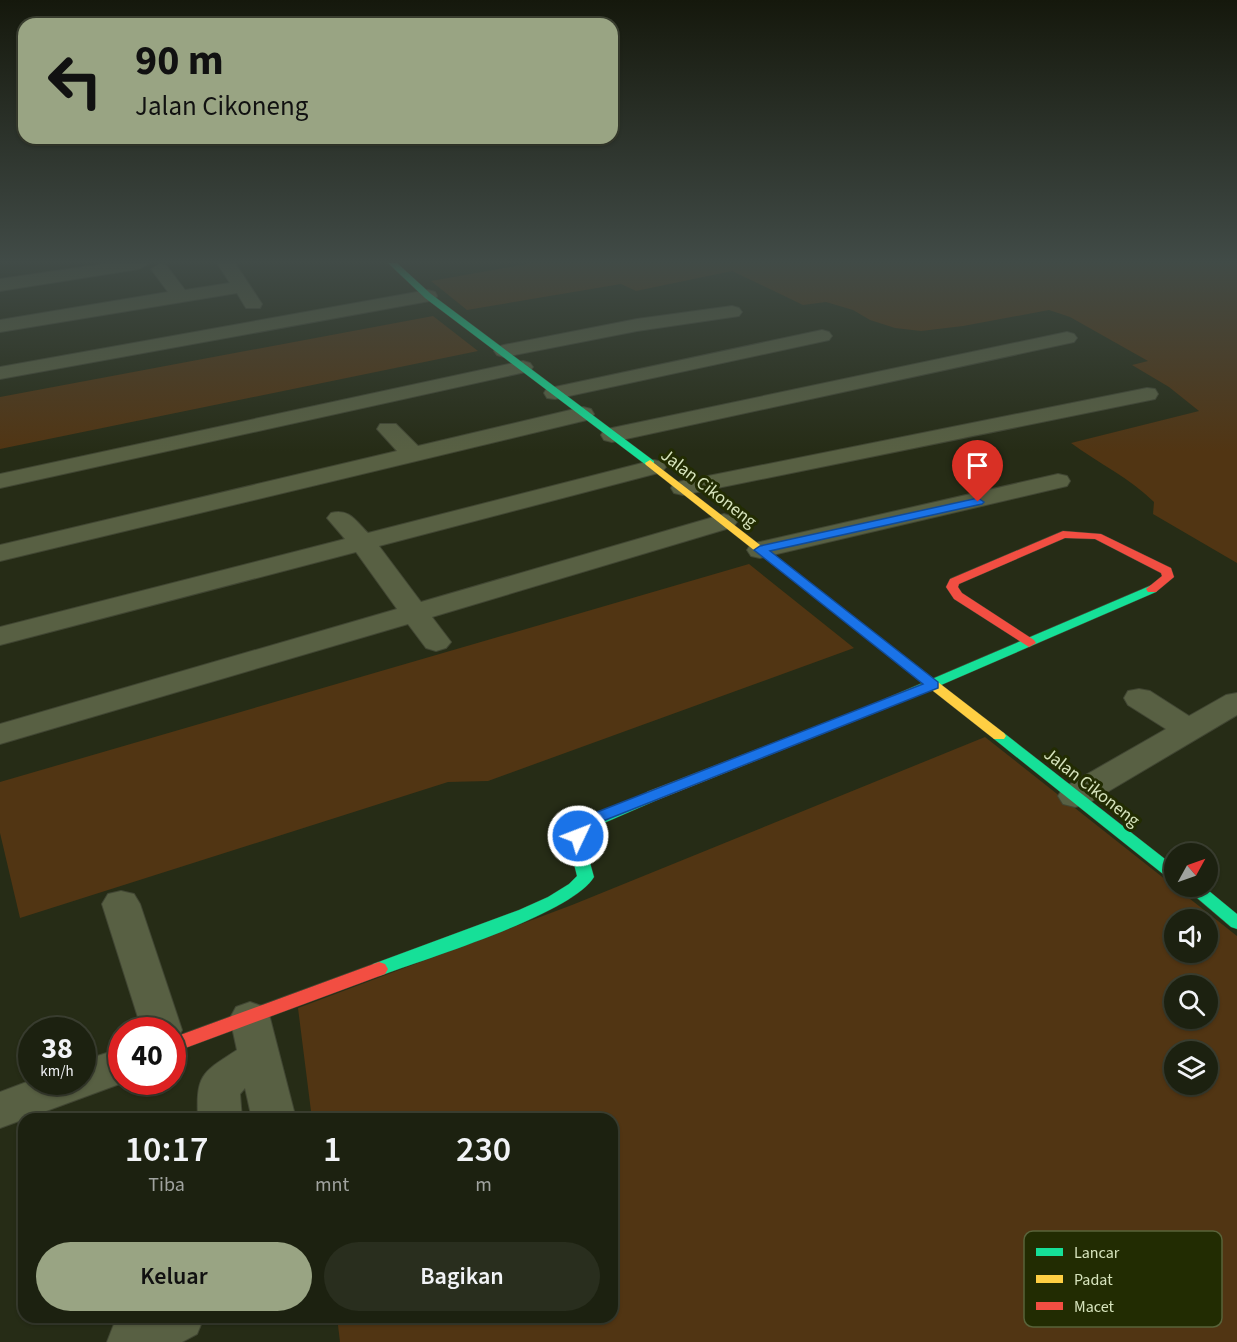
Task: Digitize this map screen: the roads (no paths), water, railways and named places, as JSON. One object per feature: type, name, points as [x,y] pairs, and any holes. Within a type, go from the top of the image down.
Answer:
[{"type":"street","points":[[88,326],[124,372]]},
{"type":"street","points":[[0,373],[102,343],[256,326]]},
{"type":"street","points":[[271,326],[286,342]]},
{"type":"street","name":"Jalan Cikoneng","points":[[469,326],[683,488],[1164,866]]},
{"type":"street","points":[[504,351],[640,326]]},
{"type":"street","points":[[555,393],[822,336]]},
{"type":"street","points":[[612,435],[1066,338]]},
{"type":"street","points":[[0,481],[231,442],[523,367]]},
{"type":"street","points":[[683,488],[1147,394]]},
{"type":"street","points":[[0,553],[317,486],[414,455],[583,414]]},
{"type":"street","points":[[388,429],[414,455]]},
{"type":"street","points":[[0,636],[654,467]]},
{"type":"street","points":[[760,550],[1058,481]]},
{"type":"street","points":[[340,518],[362,542],[436,642]]},
{"type":"street","points":[[0,734],[724,522]]},
{"type":"street","points":[[186,1044],[255,1037],[549,905],[583,884],[586,877],[579,855],[578,836],[581,827],[592,819],[933,685],[1029,643],[1158,586],[1168,577],[1167,571],[1097,536],[1063,534],[954,582],[952,587],[957,596],[1029,643]]},
{"type":"street","points":[[1139,698],[1189,730]]},
{"type":"street","points":[[1075,796],[1237,702]]},
{"type":"street","points":[[1205,897],[1237,923]]},
{"type":"street","points":[[121,904],[158,1017]]},
{"type":"street","points":[[220,1113],[218,1089],[229,1077],[255,1037]]},
{"type":"street","points":[[255,1037],[273,1113]]},
{"type":"street","points":[[0,1110],[41,1095]]},
{"type":"street","points":[[132,1342],[168,1323]]}]
